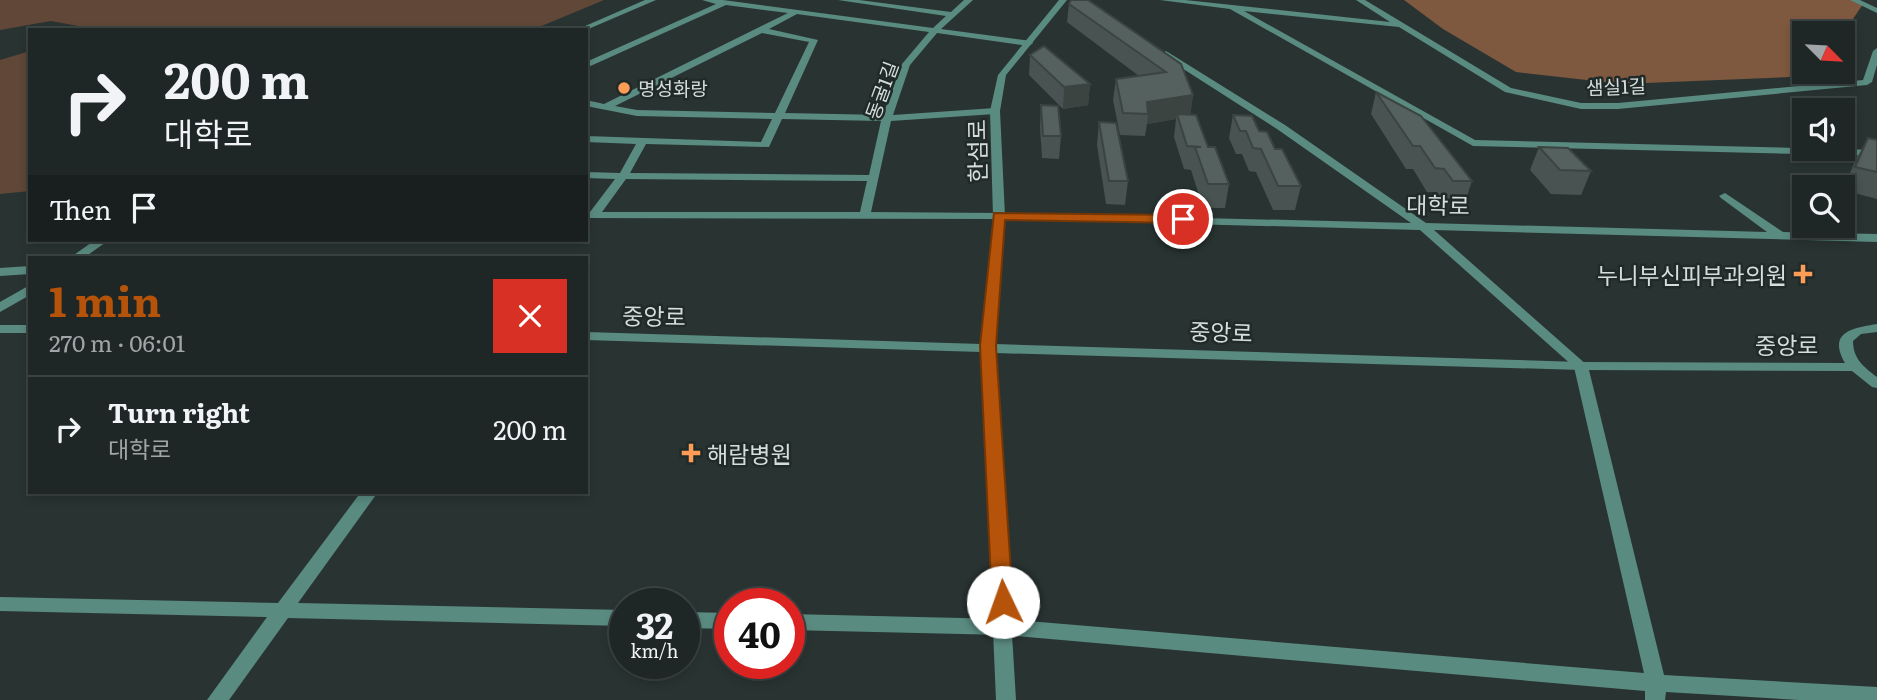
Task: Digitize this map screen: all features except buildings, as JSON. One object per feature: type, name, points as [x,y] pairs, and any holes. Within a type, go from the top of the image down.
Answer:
[{"type":"street","points":[[585,28],[652,0]]},
{"type":"street","points":[[706,0],[794,14],[1029,43]]},
{"type":"street","points":[[588,64],[729,3],[743,0]]},
{"type":"street","points":[[842,0],[954,15]]},
{"type":"street","name":"동굴1길","points":[[864,214],[887,118],[906,64],[935,30],[969,0]]},
{"type":"street","name":"한섬로","points":[[1006,700],[988,346],[999,216],[995,111],[1002,75],[1063,0]]},
{"type":"street","points":[[1164,0],[1406,26]]},
{"type":"street","name":"샘실1길","points":[[1360,0],[1508,90],[1581,106],[1642,104],[1867,82],[1877,51]]},
{"type":"street","points":[[1854,0],[1877,11]]},
{"type":"street","points":[[1231,7],[1473,143],[1877,153]]},
{"type":"street","points":[[605,107],[794,14]]},
{"type":"street","points":[[588,139],[765,145],[776,116],[814,40],[760,30]]},
{"type":"street","points":[[1148,43],[1281,127],[1420,224],[1581,366],[1656,691]]},
{"type":"street","points":[[588,103],[637,113],[776,116],[887,118],[995,111]]},
{"type":"street","points":[[590,215],[624,176],[643,141]]},
{"type":"street","points":[[588,175],[871,178]]},
{"type":"street","points":[[1725,196],[1779,235]]},
{"type":"street","name":"대학로","points":[[590,215],[999,216],[1420,224],[1689,235],[1877,238]]},
{"type":"street","points":[[79,256],[100,242]]},
{"type":"street","points":[[0,272],[28,270]]},
{"type":"street","points":[[0,309],[28,290]]},
{"type":"street","points":[[1877,328],[1857,331],[1846,340],[1844,350],[1854,368],[1877,384]]},
{"type":"street","points":[[0,329],[28,329]]},
{"type":"street","name":"중앙로","points":[[588,336],[988,346],[1581,366],[1854,368]]},
{"type":"street","points":[[217,700],[368,494]]},
{"type":"street","points":[[0,604],[609,618]]},
{"type":"street","points":[[805,622],[1004,628],[1656,691],[1877,696]]},
{"type":"shaded area","points":[[0,0],[604,0],[537,28],[89,28],[51,21],[0,30]]},
{"type":"shaded area","points":[[1404,0],[1858,0],[1863,4],[1852,21],[1792,21],[1792,76],[1789,77],[1622,84],[1516,72],[1443,29]]},
{"type":"shaded area","points":[[28,52],[28,191],[0,194],[0,60]]},
{"type":"place","name":"명성화랑","points":[[624,88]]},
{"type":"place","name":"누니부신피부과의원","points":[[1803,274]]},
{"type":"place","name":"해람병원","points":[[691,453]]},
{"type":"route","points":[[1003,602],[988,346],[999,216],[1183,219]]}]
